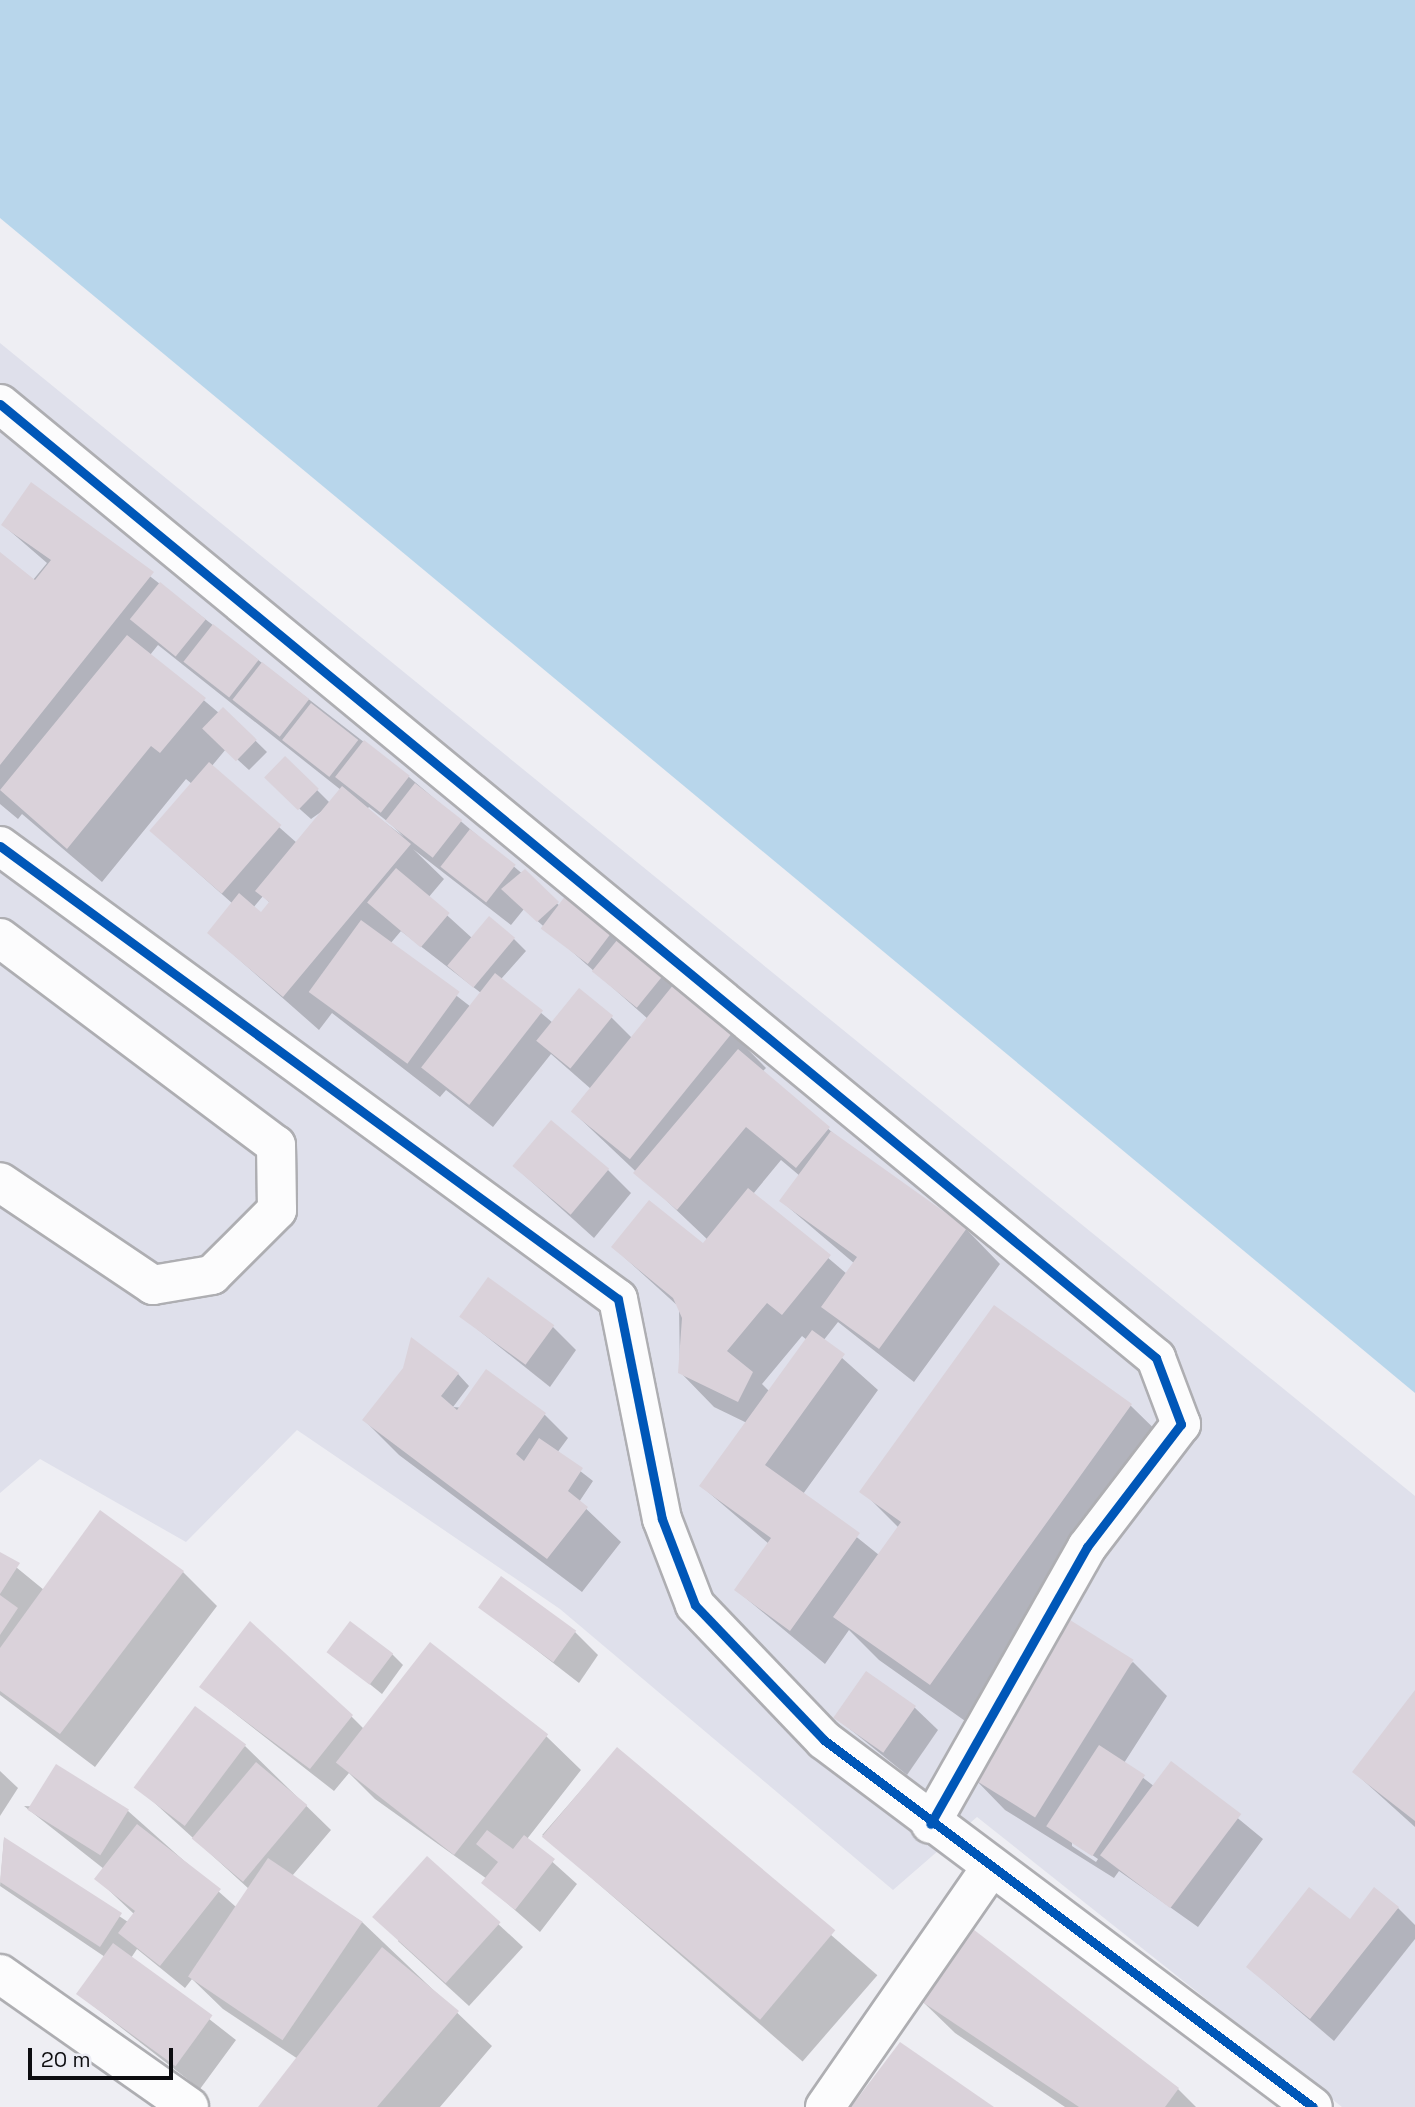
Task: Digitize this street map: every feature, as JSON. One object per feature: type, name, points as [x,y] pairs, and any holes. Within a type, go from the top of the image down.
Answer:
[{"type":"street","points":[[0,404],[1156,1358],[1181,1424],[1087,1547],[930,1824]]},
{"type":"street","points":[[0,846],[618,1299],[662,1519],[695,1605],[824,1740],[930,1824],[1313,2107]]},
{"type":"street","points":[[0,938],[276,1146],[277,1210],[212,1275],[153,1285],[0,1182]]},
{"type":"street","points":[[825,2107],[990,1869]]},
{"type":"street","points":[[0,1974],[189,2107]]},
{"type":"shaded area","points":[[0,343],[1415,1496],[1415,2107],[1342,2107],[977,1817],[893,1890],[560,1609],[297,1430],[186,1542],[40,1459],[0,1493]]},
{"type":"water","points":[[0,0],[1415,0],[1415,1393],[0,218]]},
{"type":"building","points":[[31,482],[154,572],[0,765],[0,552],[35,580],[51,560],[1,525]]},
{"type":"building","points":[[160,582],[206,619],[176,656],[130,619]]},
{"type":"building","points":[[213,624],[259,660],[229,698],[183,662]]},
{"type":"building","points":[[127,635],[206,698],[160,753],[151,746],[67,849],[0,790]]},
{"type":"building","points":[[262,662],[309,699],[280,737],[232,700]]},
{"type":"building","points":[[311,703],[358,740],[329,777],[282,740]]},
{"type":"building","points":[[223,707],[257,740],[236,761],[202,729]]},
{"type":"building","points":[[364,740],[410,776],[381,813],[335,777]]},
{"type":"building","points":[[285,756],[319,789],[298,810],[264,778]]},
{"type":"building","points":[[209,762],[281,825],[222,894],[149,831]]},
{"type":"building","points":[[415,783],[462,820],[433,858],[385,821]]},
{"type":"building","points":[[342,786],[411,844],[283,997],[207,933],[239,893],[261,912],[269,902],[255,891]]},
{"type":"building","points":[[470,829],[516,865],[486,903],[440,867]]},
{"type":"building","points":[[396,868],[450,913],[421,947],[367,902]]},
{"type":"building","points":[[525,869],[559,902],[537,922],[501,889]]},
{"type":"building","points":[[569,891],[616,927],[588,964],[541,929]]},
{"type":"building","points":[[489,916],[515,938],[473,988],[447,966]]},
{"type":"building","points":[[361,920],[460,992],[407,1064],[309,992]]},
{"type":"building","points":[[622,934],[667,971],[637,1008],[592,971]]},
{"type":"building","points":[[495,973],[543,1011],[469,1105],[421,1068]]},
{"type":"building","points":[[674,984],[733,1032],[630,1159],[571,1111]]},
{"type":"building","points":[[579,988],[613,1016],[570,1069],[536,1041]]},
{"type":"building","points":[[738,1049],[830,1127],[796,1168],[746,1127],[677,1210],[633,1173]]},
{"type":"building","points":[[551,1120],[609,1169],[571,1215],[512,1166]]},
{"type":"building","points":[[831,1131],[967,1228],[879,1349],[821,1307],[857,1257],[779,1201]]},
{"type":"building","points":[[748,1188],[831,1255],[782,1315],[767,1303],[727,1351],[753,1372],[738,1402],[678,1373],[682,1318],[673,1298],[611,1247],[649,1200],[703,1243]]},
{"type":"building","points":[[488,1277],[554,1325],[526,1365],[459,1317]]},
{"type":"building","points":[[994,1305],[1132,1404],[930,1685],[833,1617],[901,1522],[859,1492]]},
{"type":"building","points":[[812,1330],[845,1354],[765,1465],[860,1533],[790,1631],[734,1590],[771,1538],[699,1486]]},
{"type":"building","points":[[411,1337],[459,1373],[441,1396],[457,1410],[486,1369],[546,1413],[516,1454],[524,1461],[539,1438],[583,1468],[568,1491],[588,1507],[547,1559],[362,1420],[403,1368]]},
{"type":"building","points":[[100,1510],[184,1571],[60,1734],[0,1691],[0,1648]]},
{"type":"building","points":[[0,1552],[20,1563],[0,1594]]},
{"type":"building","points":[[501,1576],[576,1631],[553,1662],[478,1608]]},
{"type":"building","points":[[0,1595],[18,1608],[0,1635]]},
{"type":"building","points":[[1070,1620],[1134,1660],[1035,1817],[971,1778]]},
{"type":"building","points":[[250,1621],[353,1715],[310,1769],[199,1687]]},
{"type":"building","points":[[350,1621],[393,1653],[370,1685],[327,1652]]},
{"type":"building","points":[[430,1642],[548,1734],[454,1855],[336,1763]]},
{"type":"building","points":[[866,1671],[916,1706],[883,1753],[833,1718]]},
{"type":"building","points":[[1415,1690],[1415,1821],[1352,1772]]},
{"type":"building","points":[[195,1706],[246,1745],[185,1826],[134,1787]]},
{"type":"building","points":[[1099,1745],[1145,1775],[1092,1856],[1046,1826]]},
{"type":"building","points":[[617,1747],[835,1930],[760,2020],[542,1837]]},
{"type":"building","points":[[1171,1761],[1241,1814],[1170,1908],[1100,1855]]},
{"type":"building","points":[[256,1762],[307,1805],[243,1882],[192,1839]]},
{"type":"building","points":[[56,1764],[129,1810],[100,1855],[27,1810]]},
{"type":"building","points":[[137,1824],[221,1889],[160,1966],[118,1933],[135,1911],[94,1879]]},
{"type":"building","points":[[487,1830],[513,1849],[524,1835],[555,1859],[515,1910],[481,1883],[498,1862],[476,1844]]},
{"type":"building","points":[[4,1837],[122,1913],[100,1947],[0,1882]]},
{"type":"building","points":[[427,1856],[501,1922],[446,1983],[372,1917]]},
{"type":"building","points":[[268,1858],[363,1922],[283,2040],[188,1977]]},
{"type":"building","points":[[1309,1887],[1350,1919],[1374,1887],[1399,1907],[1310,2019],[1246,1967]]},
{"type":"building","points":[[969,1926],[1179,2088],[1165,2107],[1079,2107],[918,1999]]},
{"type":"building","points":[[113,1943],[213,2015],[175,2066],[76,1994]]},
{"type":"building","points":[[382,1947],[459,2011],[377,2107],[258,2107]]},
{"type":"building","points":[[900,2042],[994,2107],[851,2107]]},
{"type":"cycle path","points":[[0,404],[1156,1358],[1181,1424],[1087,1547],[930,1824]]},
{"type":"cycle path","points":[[0,846],[618,1299],[662,1519],[695,1605],[824,1740],[1313,2107]]}]
